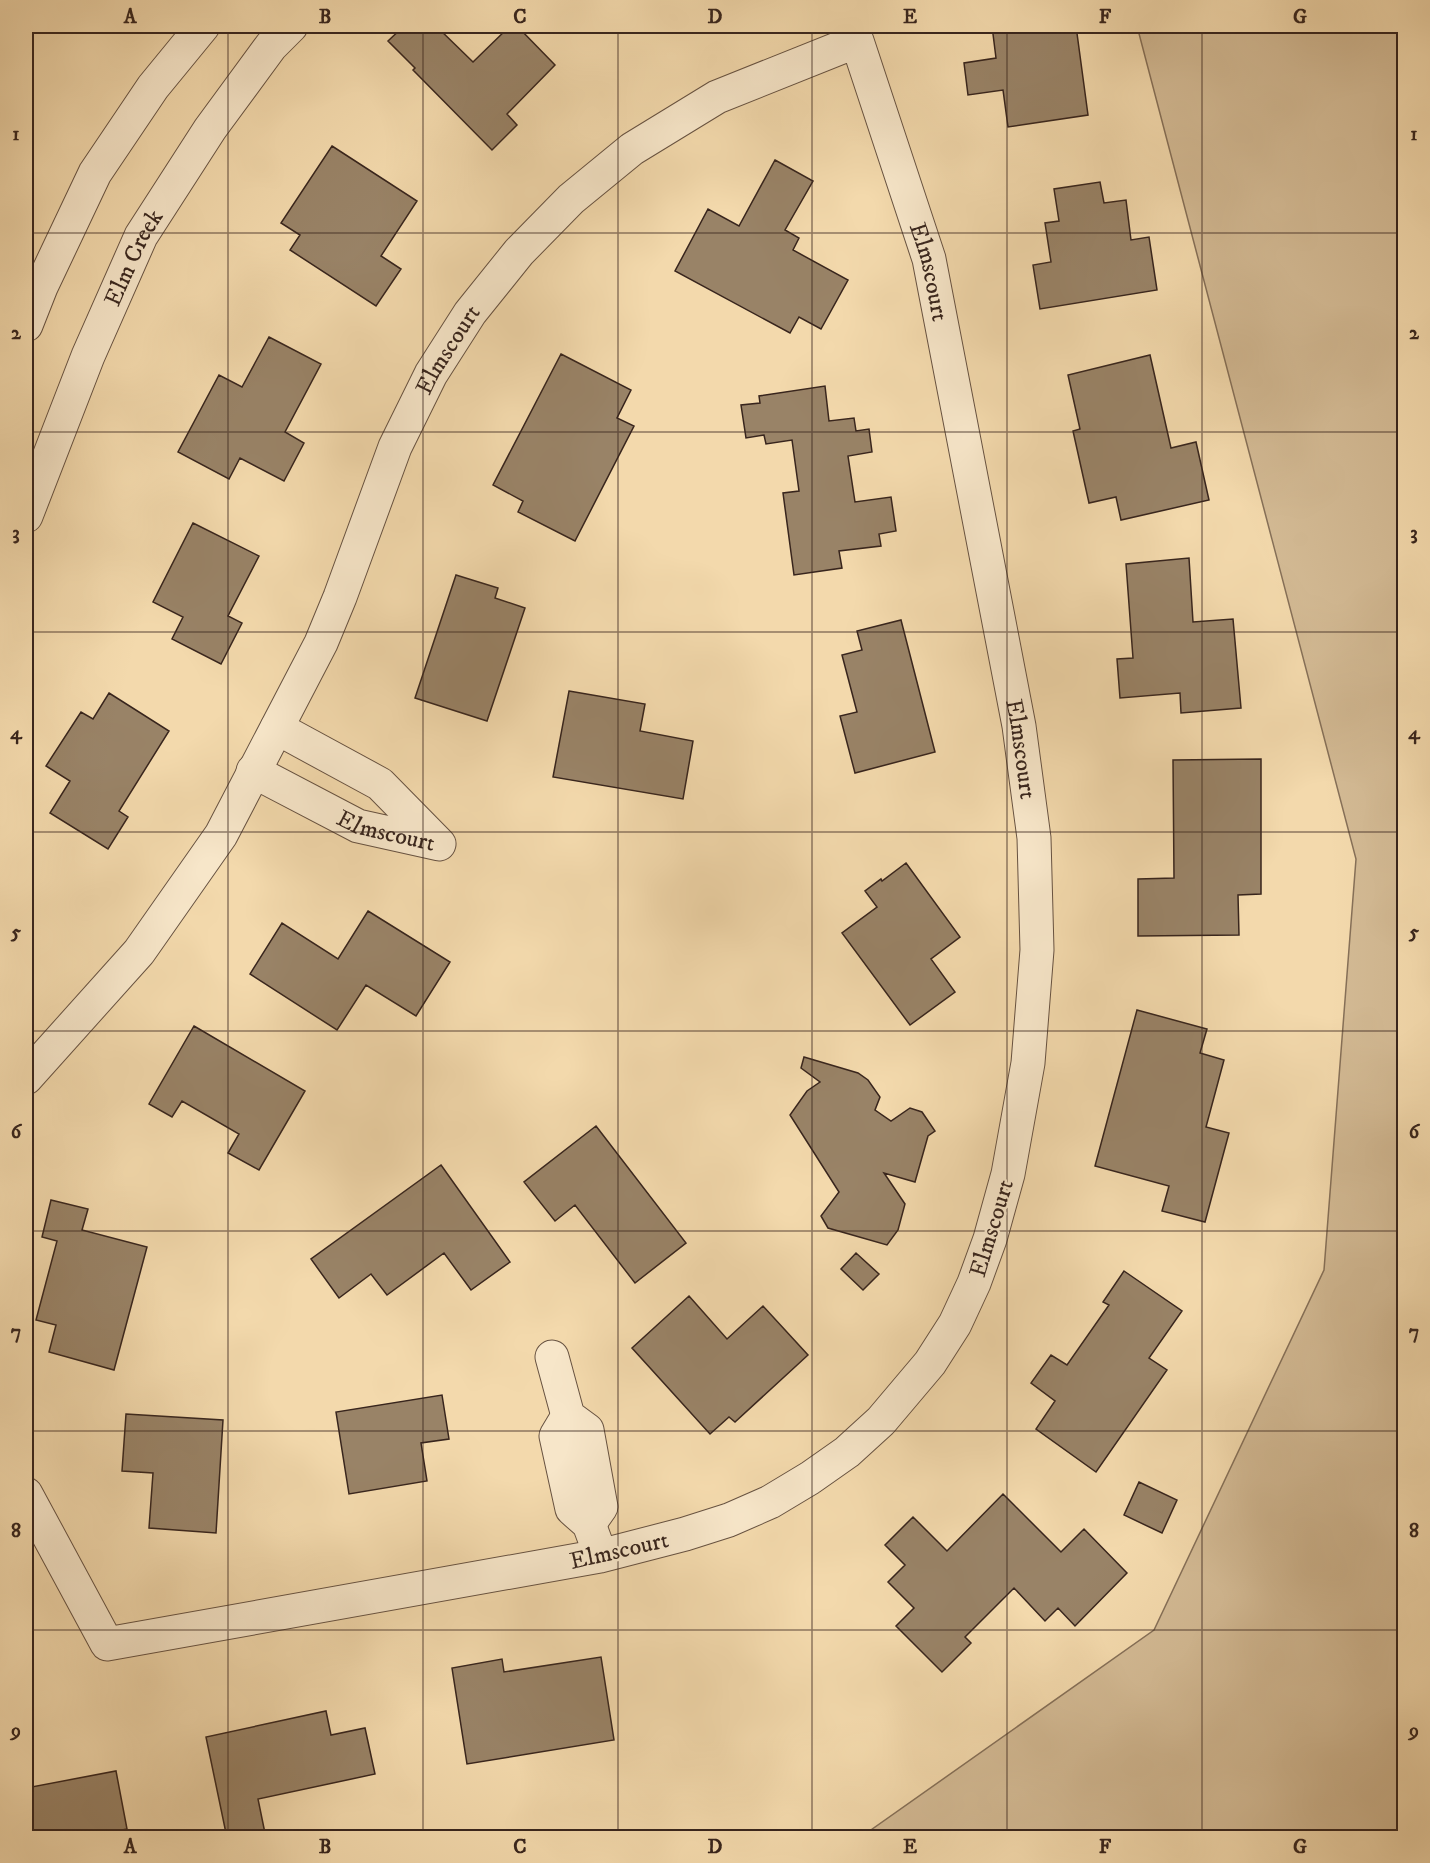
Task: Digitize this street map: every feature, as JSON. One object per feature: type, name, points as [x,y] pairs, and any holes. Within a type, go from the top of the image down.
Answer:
[{"type":"street","points":[[26,325],[41,287],[95,173],[153,87],[202,26]]},
{"type":"street","name":"Elm Creek","points":[[26,516],[88,356],[141,236],[210,129],[271,46],[291,26]]},
{"type":"street","name":"Elmscourt","points":[[26,1078],[139,952],[221,835],[321,643],[395,447],[431,374],[470,313],[519,252],[571,199],[632,149],[717,97],[854,31],[930,259],[1019,726],[1034,838],[1037,950],[1028,1063],[1008,1174],[990,1239],[974,1283],[955,1324],[930,1363],[881,1421],[847,1452],[810,1478],[770,1502],[729,1520],[600,1556],[107,1644],[26,1494]]},
{"type":"street","name":"Elmscourt","points":[[253,771],[358,826],[439,843],[380,784],[277,728]]},
{"type":"street","points":[[552,1357],[568,1416],[556,1436],[572,1509],[589,1524],[600,1556]]},
{"type":"shaded area","points":[[1137,26],[1404,26],[1404,1837],[861,1837],[1154,1630],[1324,1270],[1356,859]]},
{"type":"building","points":[[404,26],[436,26],[473,62],[510,26],[517,26],[555,65],[507,114],[517,125],[492,150],[413,70],[415,68],[388,41]]},
{"type":"building","points":[[992,26],[1076,26],[1088,115],[1008,127],[1003,90],[968,95],[964,63],[996,58]]},
{"type":"building","points":[[332,146],[417,201],[381,256],[401,269],[376,306],[290,250],[300,235],[281,223]]},
{"type":"building","points":[[775,160],[813,181],[785,230],[799,238],[793,250],[848,280],[821,329],[799,317],[790,333],[675,271],[708,209],[739,226]]},
{"type":"building","points":[[1100,182],[1104,203],[1126,200],[1131,240],[1149,237],[1157,290],[1040,309],[1033,265],[1051,262],[1045,223],[1059,221],[1054,189]]},
{"type":"building","points":[[269,337],[321,364],[285,432],[304,443],[284,481],[240,458],[229,479],[178,452],[219,375],[242,387]]},
{"type":"building","points":[[561,354],[631,390],[617,418],[634,426],[575,541],[518,512],[523,501],[493,485]]},
{"type":"building","points":[[1150,355],[1171,448],[1196,442],[1209,500],[1121,520],[1116,497],[1089,503],[1073,431],[1080,429],[1068,375]]},
{"type":"building","points":[[825,386],[829,421],[854,418],[856,431],[869,429],[872,452],[848,456],[855,502],[891,497],[896,531],[879,534],[881,546],[839,551],[842,568],[794,575],[783,493],[799,491],[792,440],[766,444],[764,435],[746,438],[741,405],[760,403],[759,396]]},
{"type":"building","points":[[193,523],[259,556],[228,616],[242,623],[221,664],[172,639],[183,617],[153,602]]},
{"type":"building","points":[[1189,558],[1193,622],[1233,619],[1241,708],[1181,713],[1180,693],[1120,698],[1117,659],[1133,658],[1126,564]]},
{"type":"building","points":[[456,575],[498,588],[495,598],[525,608],[487,721],[415,698]]},
{"type":"building","points":[[901,620],[935,752],[855,773],[840,716],[857,712],[842,655],[862,650],[857,631]]},
{"type":"building","points":[[569,691],[645,704],[640,731],[693,741],[683,799],[553,777]]},
{"type":"building","points":[[109,693],[169,731],[119,811],[128,817],[108,849],[50,813],[70,781],[46,766],[81,712],[93,719]]},
{"type":"building","points":[[1261,759],[1261,894],[1238,895],[1239,935],[1138,936],[1138,879],[1174,878],[1173,760]]},
{"type":"building","points":[[906,863],[960,937],[931,959],[955,992],[910,1025],[842,933],[877,907],[865,891]]},
{"type":"building","points":[[368,911],[450,962],[416,1016],[366,985],[337,1030],[250,974],[282,923],[338,959]]},
{"type":"building","points":[[1137,1010],[1207,1029],[1200,1053],[1224,1060],[1206,1127],[1229,1133],[1205,1222],[1162,1211],[1169,1186],[1095,1166]]},
{"type":"building","points":[[194,1026],[305,1091],[259,1170],[228,1153],[239,1134],[182,1101],[172,1117],[149,1104]]},
{"type":"building","points":[[804,1057],[858,1073],[868,1080],[880,1097],[875,1110],[891,1121],[910,1108],[922,1112],[935,1131],[928,1136],[915,1182],[884,1173],[905,1204],[898,1230],[887,1245],[828,1228],[821,1216],[839,1192],[790,1115],[807,1091],[820,1082],[801,1068]]},
{"type":"building","points":[[596,1126],[686,1243],[635,1283],[575,1205],[555,1221],[524,1182]]},
{"type":"building","points":[[441,1165],[510,1262],[471,1290],[444,1253],[387,1295],[371,1274],[339,1298],[311,1259]]},
{"type":"building","points":[[51,1200],[88,1209],[82,1230],[147,1247],[114,1370],[49,1352],[56,1325],[36,1320],[57,1241],[42,1237]]},
{"type":"building","points":[[856,1253],[879,1274],[863,1290],[841,1269]]},
{"type":"building","points":[[1124,1271],[1182,1311],[1149,1358],[1167,1370],[1096,1472],[1036,1429],[1055,1401],[1031,1383],[1051,1355],[1067,1365],[1109,1305],[1103,1302]]},
{"type":"building","points":[[689,1296],[727,1339],[763,1306],[808,1355],[735,1422],[729,1417],[710,1434],[632,1348]]},
{"type":"building","points":[[442,1395],[449,1439],[421,1443],[427,1481],[349,1494],[336,1412]]},
{"type":"building","points":[[126,1414],[223,1420],[216,1533],[149,1528],[153,1473],[122,1471]]},
{"type":"building","points":[[1139,1482],[1177,1500],[1162,1533],[1124,1515]]},
{"type":"building","points":[[1003,1494],[1061,1552],[1084,1529],[1127,1573],[1075,1626],[1058,1608],[1045,1621],[1014,1588],[965,1637],[971,1643],[942,1672],[896,1626],[914,1608],[888,1582],[905,1565],[885,1545],[913,1517],[947,1551]]},
{"type":"building","points":[[601,1657],[614,1740],[467,1764],[452,1668],[502,1659],[504,1672]]},
{"type":"building","points":[[326,1711],[331,1735],[365,1728],[375,1774],[258,1799],[266,1838],[227,1838],[206,1737]]},
{"type":"building","points":[[116,1771],[127,1829],[82,1838],[26,1838],[26,1788]]}]
